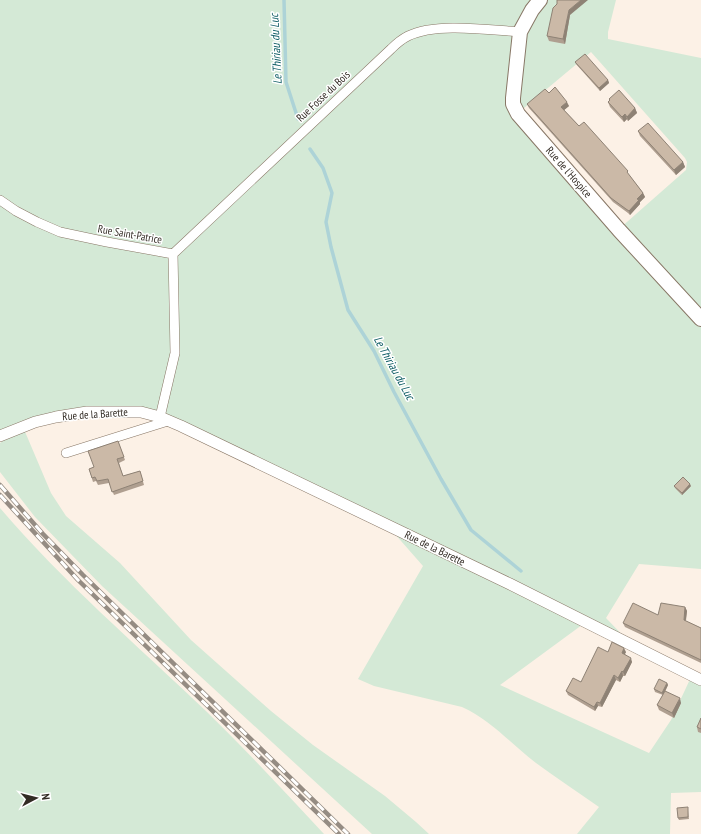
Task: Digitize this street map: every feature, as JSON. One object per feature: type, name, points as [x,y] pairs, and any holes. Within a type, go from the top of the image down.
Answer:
[{"type":"main road","name":"Rue de l'Hospice","points":[[540,0],[532,10],[520,32],[513,98],[513,104],[518,114],[619,230],[701,319]]},
{"type":"street","name":"Rue Fosse du Bois","points":[[173,254],[391,48],[408,36],[427,29],[444,28],[520,32]]},
{"type":"street","name":"Rue Saint-Patrice","points":[[0,200],[16,211],[60,232],[173,254],[175,353],[164,418]]},
{"type":"street","name":"Rue de la Barette","points":[[0,436],[35,422],[87,412],[141,412],[164,418],[510,584],[701,680]]},
{"type":"street","name":"Rue de la Barette","points":[[66,453],[164,418]]},
{"type":"green space","points":[[0,0],[616,0],[608,32],[608,39],[701,58],[701,569],[639,564],[606,618],[633,646],[586,622],[500,685],[649,753],[671,720],[692,675],[701,680],[701,792],[671,793],[670,834],[577,834],[599,807],[536,763],[482,719],[462,707],[374,686],[358,679],[423,566],[387,525],[181,426],[118,411],[23,427],[51,493],[66,516],[120,563],[191,640],[271,711],[313,745],[385,796],[429,834],[372,834],[102,586],[35,517],[0,472],[0,443],[22,427],[0,432]],"holes":[[[591,52],[687,162],[686,170],[619,229],[518,113]]]},
{"type":"green space","points":[[0,508],[49,562],[207,712],[324,834],[0,834]]},
{"type":"building","points":[[557,0],[581,0],[569,10],[563,39],[547,36],[553,8],[557,4]]},
{"type":"building","points":[[585,54],[608,80],[599,88],[575,62]]},
{"type":"building","points":[[555,87],[567,102],[561,107],[579,126],[584,122],[628,171],[627,172],[643,193],[629,211],[611,198],[527,104],[545,89],[549,93]]},
{"type":"building","points":[[619,90],[635,108],[627,117],[625,114],[622,117],[608,102],[610,100],[609,99]]},
{"type":"building","points":[[648,123],[683,162],[674,170],[638,131]]},
{"type":"building","points":[[118,441],[124,457],[117,459],[123,476],[140,471],[143,481],[112,492],[108,479],[97,481],[95,477],[92,478],[89,469],[94,467],[88,451]]},
{"type":"building","points":[[683,477],[690,484],[682,493],[674,486]]},
{"type":"building","points":[[633,603],[658,615],[661,603],[685,607],[684,620],[701,628],[701,660],[623,623]]},
{"type":"building","points":[[612,642],[624,648],[622,653],[631,658],[618,678],[614,675],[600,703],[597,702],[594,707],[566,691],[573,678],[581,682],[598,647],[608,652]]},
{"type":"building","points":[[659,679],[667,683],[662,693],[654,689]]},
{"type":"building","points":[[665,691],[680,698],[672,713],[657,705]]},
{"type":"building","points":[[701,718],[701,729],[697,727]]},
{"type":"building","points":[[688,807],[688,817],[678,818],[677,808]]},
{"type":"waterway","name":"Le Thiriau du Luc","points":[[284,0],[286,82],[298,119]]},
{"type":"waterway","name":"Le Thiriau du Luc","points":[[310,149],[323,168],[332,193],[326,222],[331,247],[348,310],[374,351],[394,392],[441,479],[471,530],[521,571]]},
{"type":"railway","points":[[0,485],[43,534],[83,575],[348,834]]},
{"type":"railway","points":[[0,495],[78,580],[339,834]]}]
